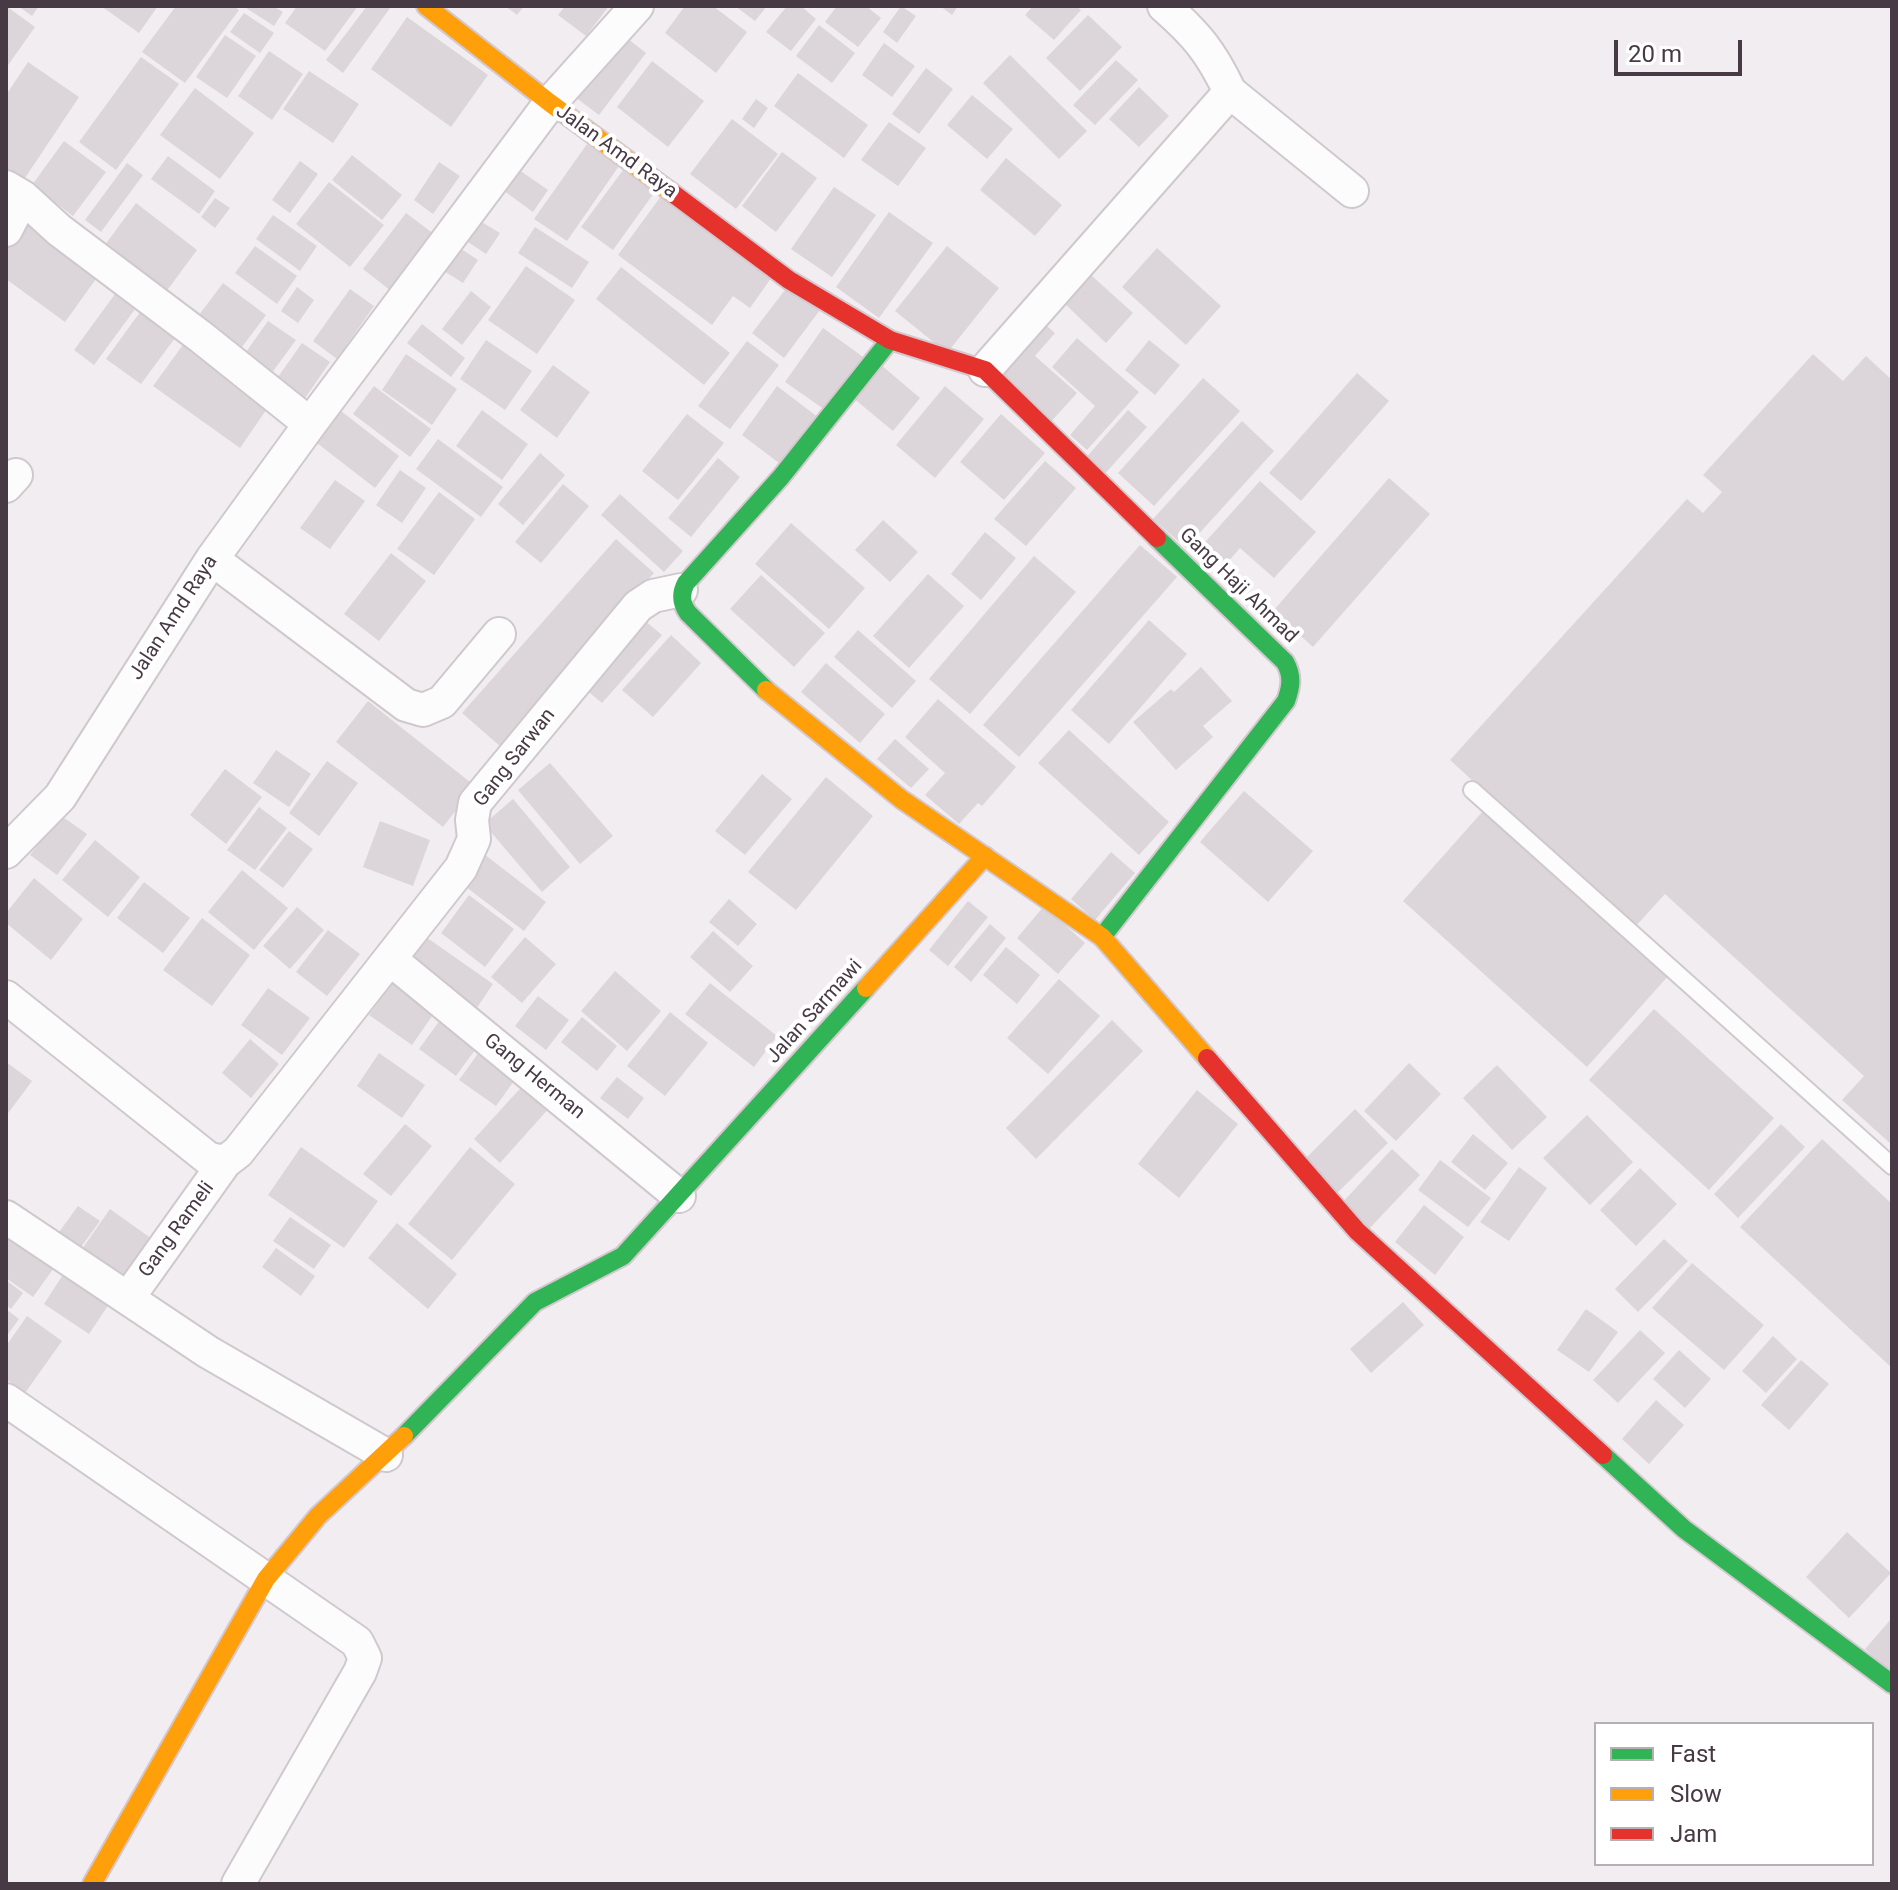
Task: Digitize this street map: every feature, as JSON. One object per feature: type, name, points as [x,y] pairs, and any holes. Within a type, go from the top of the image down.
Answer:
[{"type":"street","points":[[426,6],[550,103],[637,6]]},
{"type":"street","points":[[1164,6],[1194,32],[1215,59],[1230,92],[1352,191]]},
{"type":"street","points":[[985,370],[1230,92]]},
{"type":"street","name":"Jalan Amd Raya","points":[[6,852],[60,797],[212,559],[550,103],[789,280],[890,340],[985,370]]},
{"type":"street","points":[[6,230],[15,192],[59,230],[310,424]]},
{"type":"street","points":[[890,340],[781,477],[681,590],[682,606],[761,686],[901,799],[1102,937],[1357,1231],[1684,1529],[1892,1684]]},
{"type":"street","name":"Gang Haji Ahmad","points":[[985,370],[1285,662],[1292,673],[1286,701],[1102,937]]},
{"type":"street","points":[[212,559],[406,705],[423,710],[442,702],[499,634]]},
{"type":"street","name":"Gang Sarwan","points":[[225,1162],[238,1152],[461,868],[472,848],[475,803],[638,606],[653,596],[681,590]]},
{"type":"street","name":"Jalan Sarmawi","points":[[94,1883],[266,1579],[318,1516],[386,1455],[535,1302],[623,1256],[985,856]]},
{"type":"street","name":"Gang Herman","points":[[390,959],[679,1196]]},
{"type":"street","points":[[6,997],[209,1159],[225,1162]]},
{"type":"street","name":"Gang Rameli","points":[[128,1298],[225,1162]]},
{"type":"street","points":[[6,1217],[208,1352],[386,1455]]},
{"type":"street","points":[[6,1400],[357,1642],[365,1658],[360,1672],[238,1884]]},
{"type":"lane","points":[[1472,790],[1892,1166]]},
{"type":"building","points":[[6,6],[35,27],[6,68]]},
{"type":"building","points":[[18,6],[39,6],[32,16]]},
{"type":"building","points":[[101,6],[158,6],[139,33]]},
{"type":"building","points":[[176,6],[233,6],[239,10],[185,83],[142,52]]},
{"type":"building","points":[[243,6],[273,6],[283,12],[274,26]]},
{"type":"building","points":[[297,6],[358,6],[325,51],[285,23]]},
{"type":"building","points":[[367,6],[390,8],[343,73],[326,60]]},
{"type":"building","points":[[505,6],[524,6],[517,15]]},
{"type":"building","points":[[565,6],[609,6],[586,36],[558,15]]},
{"type":"building","points":[[685,6],[713,6],[747,32],[716,73],[665,33]]},
{"type":"building","points":[[735,6],[767,6],[755,21]]},
{"type":"building","points":[[787,6],[801,6],[816,19],[791,51],[766,32]]},
{"type":"building","points":[[837,6],[866,6],[881,18],[858,47],[825,22]]},
{"type":"building","points":[[901,6],[916,16],[897,43],[883,32]]},
{"type":"building","points":[[940,6],[958,6],[952,15]]},
{"type":"building","points":[[1033,6],[1076,6],[1081,10],[1054,40],[1025,15]]},
{"type":"building","points":[[244,13],[274,33],[260,53],[230,32]]},
{"type":"building","points":[[1088,15],[1122,47],[1080,91],[1046,58]]},
{"type":"building","points":[[407,17],[488,75],[451,127],[371,69]]},
{"type":"building","points":[[819,25],[855,53],[832,83],[796,56]]},
{"type":"building","points":[[225,35],[256,56],[227,98],[196,77]]},
{"type":"building","points":[[623,35],[646,53],[599,115],[575,97]]},
{"type":"building","points":[[884,43],[915,66],[892,97],[862,75]]},
{"type":"building","points":[[269,51],[303,74],[272,120],[238,96]]},
{"type":"building","points":[[1010,55],[1087,131],[1059,159],[983,83]]},
{"type":"building","points":[[141,57],[179,84],[116,170],[79,142]]},
{"type":"building","points":[[1116,60],[1138,80],[1095,125],[1073,105]]},
{"type":"building","points":[[652,61],[704,101],[668,147],[617,107]]},
{"type":"building","points":[[28,62],[79,97],[17,190],[6,182],[6,95]]},
{"type":"building","points":[[926,68],[953,89],[919,134],[892,114]]},
{"type":"building","points":[[309,71],[359,104],[333,143],[283,109]]},
{"type":"building","points":[[798,73],[868,125],[844,158],[774,106]]},
{"type":"building","points":[[1139,87],[1169,116],[1139,147],[1109,119]]},
{"type":"building","points":[[195,88],[254,133],[220,179],[160,135]]},
{"type":"building","points":[[972,95],[1013,129],[987,159],[947,125]]},
{"type":"building","points":[[756,99],[768,108],[754,128],[742,119]]},
{"type":"building","points":[[732,119],[778,154],[736,209],[690,174]]},
{"type":"building","points":[[889,122],[926,148],[898,186],[861,160]]},
{"type":"building","points":[[64,141],[106,172],[73,216],[32,185]]},
{"type":"building","points":[[587,144],[619,166],[567,241],[534,219]]},
{"type":"building","points":[[782,152],[817,178],[776,232],[742,206]]},
{"type":"building","points":[[352,155],[402,195],[382,220],[332,180]]},
{"type":"building","points":[[168,156],[215,191],[199,214],[151,179]]},
{"type":"building","points":[[1006,158],[1062,205],[1035,236],[980,190]]},
{"type":"building","points":[[300,161],[318,174],[290,213],[272,200]]},
{"type":"building","points":[[439,162],[460,176],[433,214],[414,200]]},
{"type":"building","points":[[127,163],[143,175],[101,232],[85,220]]},
{"type":"building","points":[[515,167],[548,190],[533,212],[500,188]]},
{"type":"building","points":[[623,170],[654,193],[613,250],[581,227]]},
{"type":"building","points":[[329,182],[384,225],[350,267],[296,224]]},
{"type":"building","points":[[834,187],[876,215],[832,277],[791,249]]},
{"type":"building","points":[[664,192],[774,274],[750,308],[733,296],[712,325],[618,255]]},
{"type":"building","points":[[215,198],[230,208],[215,228],[201,217]]},
{"type":"building","points":[[136,203],[197,250],[160,300],[99,253]]},
{"type":"building","points":[[889,212],[933,243],[879,318],[836,287]]},
{"type":"building","points":[[21,213],[101,272],[65,322],[6,279],[6,234]]},
{"type":"building","points":[[406,213],[434,234],[391,291],[363,269]]},
{"type":"building","points":[[273,215],[317,246],[300,271],[256,239]]},
{"type":"building","points":[[475,218],[500,233],[486,254],[462,238]]},
{"type":"building","points":[[535,227],[589,262],[572,288],[518,253]]},
{"type":"building","points":[[455,245],[478,260],[463,283],[439,268]]},
{"type":"building","points":[[255,246],[297,276],[277,304],[235,273]]},
{"type":"building","points":[[947,246],[999,288],[947,353],[895,311]]},
{"type":"building","points":[[1157,248],[1221,306],[1186,345],[1122,287]]},
{"type":"building","points":[[526,266],[575,300],[537,354],[488,320]]},
{"type":"building","points":[[621,267],[730,353],[704,385],[596,299]]},
{"type":"building","points":[[1091,275],[1133,313],[1106,343],[1065,304]]},
{"type":"building","points":[[223,283],[266,315],[236,355],[193,323]]},
{"type":"building","points":[[121,286],[141,301],[94,365],[74,350]]},
{"type":"building","points":[[788,286],[820,310],[784,358],[752,333]]},
{"type":"building","points":[[297,287],[314,300],[298,323],[281,311]]},
{"type":"building","points":[[350,289],[374,306],[337,359],[313,341]]},
{"type":"building","points":[[471,291],[491,307],[462,345],[442,329]]},
{"type":"building","points":[[143,308],[178,334],[141,384],[106,359]]},
{"type":"building","points":[[1035,316],[1055,333],[1035,356],[1077,393],[1048,425],[987,371]]},
{"type":"building","points":[[268,321],[296,340],[268,378],[241,359]]},
{"type":"building","points":[[422,324],[465,358],[451,377],[407,343]]},
{"type":"building","points":[[823,328],[866,359],[828,412],[785,382]]},
{"type":"building","points":[[1077,338],[1139,392],[1087,450],[1070,435],[1095,406],[1052,367]]},
{"type":"building","points":[[486,340],[532,371],[505,410],[460,379]]},
{"type":"building","points":[[1149,340],[1180,365],[1155,395],[1125,370]]},
{"type":"building","points":[[747,341],[779,365],[730,429],[698,406]]},
{"type":"building","points":[[185,342],[271,403],[240,448],[153,386]]},
{"type":"building","points":[[302,343],[330,362],[301,404],[273,384]]},
{"type":"building","points":[[406,354],[457,389],[432,425],[382,390]]},
{"type":"building","points":[[1813,354],[1843,381],[1866,356],[1892,380],[1892,1145],[1842,1100],[1864,1076],[1665,894],[1634,928],[1450,760],[1687,499],[1703,513],[1722,492],[1703,475]]},
{"type":"building","points":[[880,364],[920,398],[893,431],[852,397]]},
{"type":"building","points":[[553,365],[590,392],[557,438],[520,410]]},
{"type":"building","points":[[1357,373],[1389,401],[1301,501],[1269,473]]},
{"type":"building","points":[[1203,378],[1240,411],[1154,506],[1118,473]]},
{"type":"building","points":[[374,386],[431,429],[410,457],[353,414]]},
{"type":"building","points":[[777,386],[819,418],[783,466],[742,435]]},
{"type":"building","points":[[945,386],[984,419],[935,478],[896,445]]},
{"type":"building","points":[[482,410],[528,444],[502,480],[456,446]]},
{"type":"building","points":[[1128,410],[1147,427],[1101,478],[1083,461]]},
{"type":"building","points":[[341,411],[399,456],[375,488],[317,443]]},
{"type":"building","points":[[687,414],[724,443],[678,500],[642,471]]},
{"type":"building","points":[[1001,414],[1045,453],[1004,500],[960,462]]},
{"type":"building","points":[[1242,421],[1274,451],[1186,548],[1153,519]]},
{"type":"building","points":[[438,439],[503,487],[481,517],[416,469]]},
{"type":"building","points":[[540,453],[565,475],[523,525],[498,504]]},
{"type":"building","points":[[718,458],[740,477],[691,537],[668,518]]},
{"type":"building","points":[[1045,461],[1076,488],[1026,546],[994,519]]},
{"type":"building","points":[[400,470],[426,488],[402,523],[376,505]]},
{"type":"building","points":[[1389,478],[1430,514],[1313,647],[1273,611]]},
{"type":"building","points":[[335,480],[365,501],[330,549],[300,528]]},
{"type":"building","points":[[1260,481],[1316,532],[1274,578],[1240,548],[1221,570],[1198,550]]},
{"type":"building","points":[[563,484],[589,506],[541,563],[515,542]]},
{"type":"building","points":[[439,492],[475,519],[434,575],[397,549]]},
{"type":"building","points":[[620,494],[683,551],[664,572],[601,515]]},
{"type":"building","points":[[883,520],[918,552],[890,582],[855,550]]},
{"type":"building","points":[[791,523],[865,588],[829,629],[755,564]]},
{"type":"building","points":[[985,532],[1016,558],[981,600],[951,574]]},
{"type":"building","points":[[616,539],[654,573],[501,747],[462,713]]},
{"type":"building","points":[[1140,545],[1177,577],[1019,757],[983,725]]},
{"type":"building","points":[[391,553],[426,581],[379,641],[344,614]]},
{"type":"building","points":[[1034,556],[1076,592],[970,714],[929,679]]},
{"type":"building","points":[[928,574],[964,606],[909,668],[873,636]]},
{"type":"building","points":[[761,575],[825,633],[794,667],[730,609]]},
{"type":"building","points":[[637,614],[662,635],[602,703],[578,683]]},
{"type":"building","points":[[1149,620],[1187,654],[1109,744],[1071,710]]},
{"type":"building","points":[[858,630],[916,681],[892,708],[834,657]]},
{"type":"building","points":[[671,635],[701,663],[653,717],[622,690]]},
{"type":"building","points":[[826,663],[885,714],[860,743],[801,692]]},
{"type":"building","points":[[1201,667],[1232,701],[1203,726],[1213,737],[1176,770],[1133,722],[1171,689],[1174,692]]},
{"type":"building","points":[[938,699],[1016,767],[982,806],[978,803],[959,824],[925,795],[945,773],[905,737]]},
{"type":"building","points":[[368,701],[475,786],[443,827],[336,742]]},
{"type":"building","points":[[1069,730],[1169,822],[1139,855],[1038,763]]},
{"type":"building","points":[[895,739],[929,769],[911,788],[877,759]]},
{"type":"building","points":[[276,750],[311,774],[289,807],[253,783]]},
{"type":"building","points":[[327,761],[358,783],[319,836],[289,813]]},
{"type":"building","points":[[550,763],[613,836],[580,864],[518,790]]},
{"type":"building","points":[[225,769],[262,797],[226,844],[190,815]]},
{"type":"building","points":[[762,774],[792,799],[745,855],[715,831]]},
{"type":"building","points":[[826,777],[873,816],[796,910],[748,872]]},
{"type":"building","points":[[1244,791],[1313,851],[1268,902],[1200,842]]},
{"type":"building","points":[[513,799],[570,867],[542,892],[484,824]]},
{"type":"building","points":[[259,807],[287,828],[255,870],[227,850]]},
{"type":"building","points":[[1484,810],[1669,975],[1587,1067],[1403,901]]},
{"type":"building","points":[[60,815],[87,834],[57,875],[30,855]]},
{"type":"building","points":[[380,821],[430,840],[413,886],[363,867]]},
{"type":"building","points":[[289,831],[313,849],[283,888],[259,870]]},
{"type":"building","points":[[95,840],[140,877],[108,917],[62,880]]},
{"type":"building","points":[[1111,852],[1135,873],[1095,920],[1071,899]]},
{"type":"building","points":[[484,854],[546,902],[524,931],[462,884]]},
{"type":"building","points":[[242,870],[288,908],[254,950],[208,912]]},
{"type":"building","points":[[34,878],[83,919],[51,960],[6,923],[6,913]]},
{"type":"building","points":[[144,882],[190,918],[163,953],[117,918]]},
{"type":"building","points":[[469,895],[514,929],[485,967],[441,933]]},
{"type":"building","points":[[729,899],[757,924],[738,946],[709,922]]},
{"type":"building","points":[[968,901],[988,917],[948,966],[929,950]]},
{"type":"building","points":[[1044,906],[1085,943],[1058,974],[1017,938]]},
{"type":"building","points":[[297,907],[324,930],[290,969],[263,946]]},
{"type":"building","points":[[202,918],[250,955],[212,1006],[163,970]]},
{"type":"building","points":[[990,924],[1006,938],[971,982],[954,967]]},
{"type":"building","points":[[328,930],[360,954],[327,996],[296,972]]},
{"type":"building","points":[[713,931],[753,966],[730,992],[690,957]]},
{"type":"building","points":[[426,937],[493,984],[472,1015],[405,968]]},
{"type":"building","points":[[525,937],[556,964],[522,1003],[491,977]]},
{"type":"building","points":[[1006,947],[1040,975],[1017,1004],[983,975]]},
{"type":"building","points":[[615,971],[661,1011],[627,1051],[581,1011]]},
{"type":"building","points":[[395,979],[437,1009],[412,1045],[369,1015]]},
{"type":"building","points":[[1059,979],[1100,1016],[1048,1074],[1007,1038]]},
{"type":"building","points":[[710,983],[777,1036],[754,1067],[685,1014]]},
{"type":"building","points":[[268,988],[310,1018],[282,1055],[241,1025]]},
{"type":"building","points":[[538,996],[569,1020],[546,1050],[515,1026]]},
{"type":"building","points":[[1654,1009],[1774,1118],[1709,1190],[1589,1080]]},
{"type":"building","points":[[670,1012],[708,1043],[665,1096],[627,1066]]},
{"type":"building","points":[[443,1016],[480,1043],[456,1076],[419,1049]]},
{"type":"building","points":[[582,1017],[617,1046],[597,1071],[561,1042]]},
{"type":"building","points":[[1112,1020],[1143,1051],[1036,1159],[1006,1128]]},
{"type":"building","points":[[250,1039],[279,1064],[251,1098],[222,1073]]},
{"type":"building","points":[[482,1048],[519,1074],[496,1106],[459,1080]]},
{"type":"building","points":[[379,1053],[425,1085],[402,1118],[357,1086]]},
{"type":"building","points":[[6,1062],[32,1081],[6,1116]]},
{"type":"building","points":[[1409,1063],[1441,1094],[1396,1141],[1364,1111]]},
{"type":"building","points":[[1497,1065],[1547,1117],[1512,1150],[1463,1098]]},
{"type":"building","points":[[617,1077],[644,1098],[628,1119],[600,1098]]},
{"type":"building","points":[[526,1082],[551,1106],[500,1163],[474,1139]]},
{"type":"building","points":[[1197,1090],[1238,1124],[1179,1198],[1138,1164]]},
{"type":"building","points":[[1355,1109],[1388,1143],[1333,1197],[1300,1164]]},
{"type":"building","points":[[1587,1115],[1633,1162],[1590,1205],[1543,1158]]},
{"type":"building","points":[[405,1124],[432,1146],[391,1196],[363,1174]]},
{"type":"building","points":[[1781,1124],[1805,1147],[1738,1218],[1714,1194]]},
{"type":"building","points":[[1473,1134],[1508,1163],[1485,1190],[1451,1162]]},
{"type":"building","points":[[1822,1139],[1892,1204],[1892,1368],[1740,1227]]},
{"type":"building","points":[[301,1147],[378,1201],[344,1248],[268,1195]]},
{"type":"building","points":[[470,1147],[515,1184],[452,1260],[408,1224]]},
{"type":"building","points":[[1392,1149],[1420,1175],[1368,1230],[1341,1204]]},
{"type":"building","points":[[1440,1160],[1491,1198],[1468,1227],[1418,1190]]},
{"type":"building","points":[[1519,1167],[1547,1188],[1509,1241],[1480,1222]]},
{"type":"building","points":[[1640,1168],[1677,1204],[1636,1246],[1600,1210]]},
{"type":"building","points":[[1424,1205],[1464,1237],[1435,1275],[1395,1242]]},
{"type":"building","points":[[78,1206],[100,1221],[76,1254],[54,1239]]},
{"type":"building","points":[[110,1209],[159,1244],[132,1283],[82,1249]]},
{"type":"building","points":[[290,1217],[331,1245],[314,1269],[273,1241]]},
{"type":"building","points":[[6,1219],[61,1258],[33,1297],[6,1278]]},
{"type":"building","points":[[397,1223],[457,1274],[428,1309],[368,1258]]},
{"type":"building","points":[[1664,1239],[1688,1261],[1638,1312],[1615,1289]]},
{"type":"building","points":[[276,1248],[315,1276],[301,1296],[262,1267]]},
{"type":"building","points":[[1692,1263],[1764,1325],[1724,1370],[1652,1308]]},
{"type":"building","points":[[66,1270],[111,1301],[89,1334],[44,1304]]},
{"type":"building","points":[[6,1280],[23,1293],[11,1309],[6,1305]]},
{"type":"building","points":[[1403,1302],[1424,1325],[1371,1373],[1350,1349]]},
{"type":"building","points":[[6,1309],[19,1319],[6,1337]]},
{"type":"building","points":[[1586,1309],[1618,1332],[1589,1372],[1557,1350]]},
{"type":"building","points":[[27,1316],[62,1341],[25,1393],[6,1379],[6,1346]]},
{"type":"building","points":[[1640,1330],[1665,1353],[1618,1403],[1593,1380]]},
{"type":"building","points":[[1773,1336],[1797,1359],[1766,1393],[1742,1371]]},
{"type":"building","points":[[1679,1350],[1711,1379],[1685,1408],[1653,1379]]},
{"type":"building","points":[[1801,1360],[1829,1384],[1789,1430],[1761,1405]]},
{"type":"building","points":[[1656,1400],[1684,1425],[1649,1464],[1622,1439]]},
{"type":"building","points":[[1847,1532],[1891,1573],[1849,1618],[1806,1577]]},
{"type":"building","points":[[1892,1618],[1892,1673],[1865,1649]]},
{"type":"traffic: fast","points":[[766,690],[688,613],[682,598],[684,587],[781,477],[890,340]]},
{"type":"traffic: fast","points":[[1102,937],[1286,701],[1290,686],[1285,662],[1157,538]]},
{"type":"traffic: fast","points":[[404,1436],[535,1302],[623,1256],[866,988]]},
{"type":"traffic: fast","points":[[1603,1455],[1684,1529],[1892,1684]]},
{"type":"traffic: slow","points":[[426,6],[671,192]]},
{"type":"traffic: slow","points":[[766,690],[901,799],[1102,937],[1207,1058]]},
{"type":"traffic: slow","points":[[866,988],[985,856]]},
{"type":"traffic: slow","points":[[92,1884],[266,1579],[318,1516],[404,1436]]},
{"type":"traffic: jam","points":[[671,192],[789,280],[890,340],[985,370],[1157,538]]},
{"type":"traffic: jam","points":[[1207,1058],[1357,1231],[1603,1455]]}]
